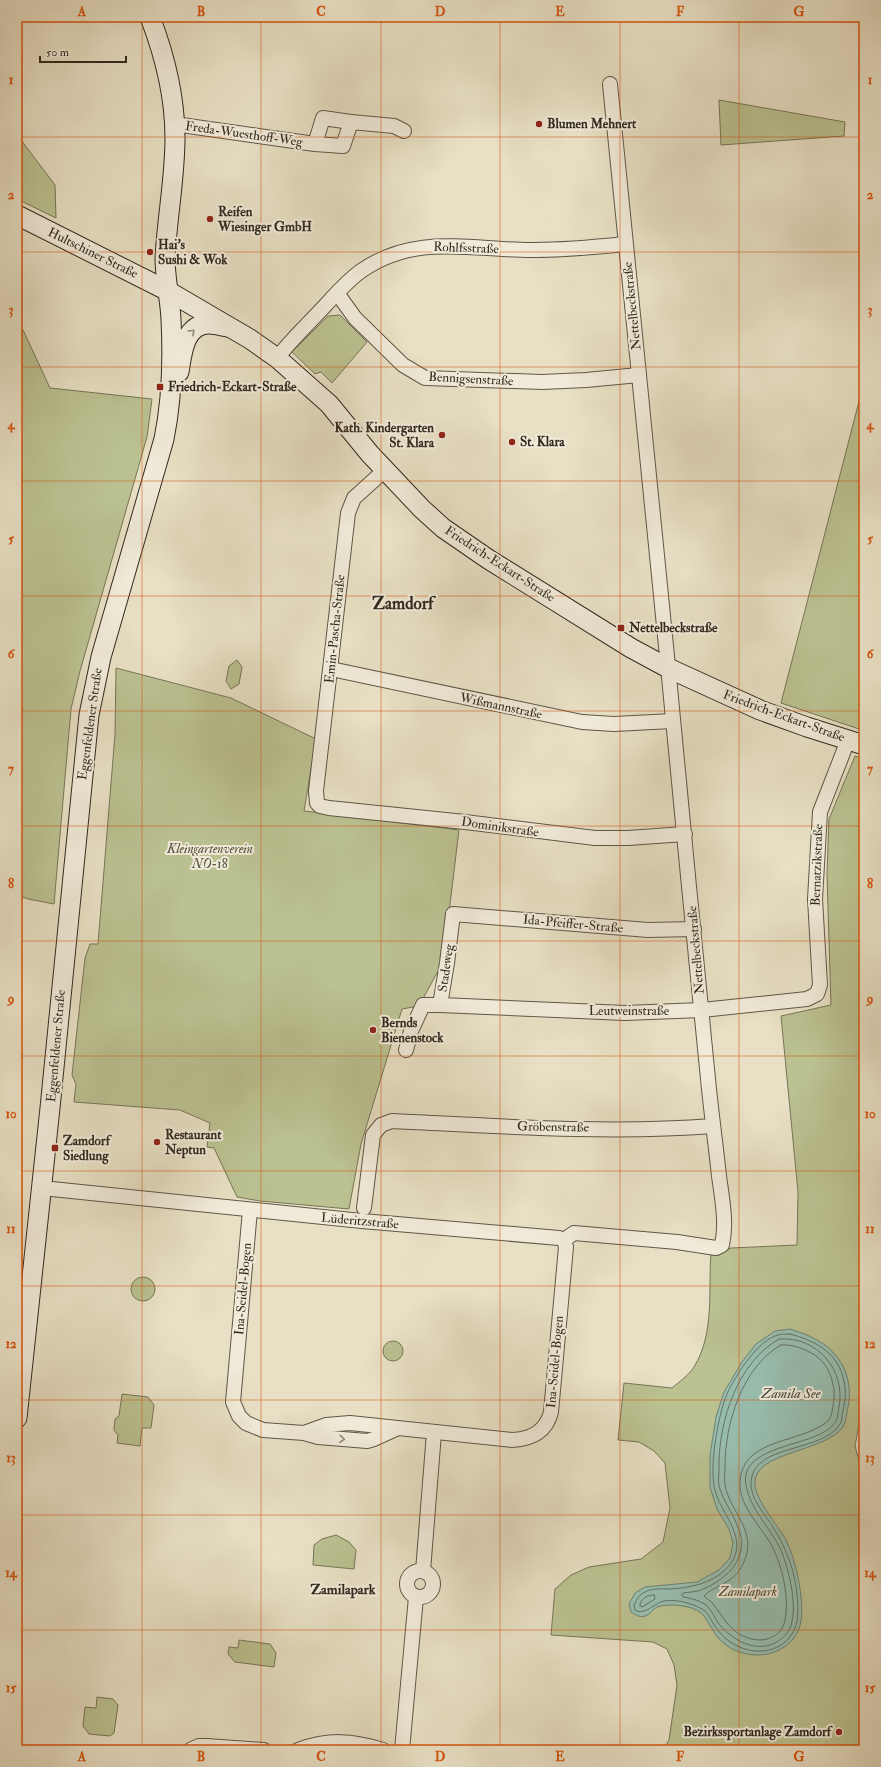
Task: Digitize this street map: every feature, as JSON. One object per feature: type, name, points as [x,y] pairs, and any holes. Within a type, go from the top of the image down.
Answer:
[{"type":"street","name":"Eggenfeldener Straße","points":[[17,1418],[42,1188],[89,715],[101,657],[164,439],[169,408],[172,359],[165,260],[173,177],[174,124],[163,53],[150,17]]},
{"type":"street","name":"Nettelbeckstraße","points":[[610,84],[668,668],[672,722],[685,834],[713,1126],[722,1197],[724,1237],[722,1245],[716,1248],[677,1242]]},
{"type":"street","name":"Freda-Wuesthoff-Weg","points":[[314,144],[323,118],[394,126],[404,131]]},
{"type":"street","name":"Freda-Wuesthoff-Weg","points":[[174,124],[314,144],[343,146],[351,122]]},
{"type":"street","name":"Hultschiner Straße","points":[[17,215],[168,291]]},
{"type":"street","name":"Rohlfsstraße","points":[[277,358],[337,293],[361,271],[385,258],[421,247],[445,245],[535,250],[625,244]]},
{"type":"street","name":"Friedrich-Eckart-Straße","points":[[168,291],[231,327],[277,358],[330,404],[385,470],[422,509],[443,528],[481,554],[631,648],[668,668],[742,703],[856,743]]},
{"type":"street","name":"Bennigsenstraße","points":[[337,293],[355,318],[397,360],[425,378],[542,382],[639,375]]},
{"type":"street","points":[[169,408],[174,398],[186,342],[191,331],[208,324],[231,327]]},
{"type":"street","name":"Emin-Pascha-Straße","points":[[317,803],[316,791],[348,513],[354,498],[385,470]]},
{"type":"street","name":"Wißmannstraße","points":[[331,670],[582,722],[614,724],[672,722]]},
{"type":"street","name":"Bernatzikstraße","points":[[816,994],[820,984],[814,899],[820,812],[856,743]]},
{"type":"street","name":"Dominikstraße","points":[[317,803],[320,806],[329,808],[465,822],[594,838],[628,838],[685,834]]},
{"type":"street","name":"Ida-Pfeiffer-Straße","points":[[453,914],[648,930],[694,929]]},
{"type":"street","name":"Stadeweg","points":[[406,1050],[411,1031],[423,1005],[440,1005],[453,914]]},
{"type":"street","name":"Leutweinstraße","points":[[440,1005],[625,1013],[702,1010],[807,998],[816,994]]},
{"type":"street","name":"Gröbenstraße","points":[[364,1208],[373,1136],[381,1125],[392,1122],[556,1128],[680,1129],[713,1126]]},
{"type":"street","name":"Lüderitzstraße","points":[[42,1188],[409,1226],[559,1238],[564,1240],[574,1234],[677,1242]]},
{"type":"street","name":"Ina-Seidel-Bogen","points":[[250,1210],[234,1386],[234,1407],[239,1416],[254,1428],[318,1437],[367,1441],[396,1429],[521,1440],[536,1434],[546,1425],[552,1412],[566,1247],[564,1240]]},
{"type":"street","points":[[402,1750],[416,1597],[411,1594],[407,1583],[409,1577],[415,1572],[423,1572],[434,1433]]},
{"type":"street","points":[[298,1750],[319,1743],[329,1742],[357,1744],[383,1750]]},
{"type":"street","points":[[190,1750],[199,1746],[264,1750]]},
{"type":"green space","points":[[17,89],[19,90],[21,140],[55,185],[56,218],[17,199]]},
{"type":"green space","points":[[719,100],[845,122],[844,136],[721,145]]},
{"type":"green space","points":[[340,315],[367,342],[332,383],[321,372],[315,374],[292,352],[328,316]]},
{"type":"green space","points":[[23,330],[50,388],[152,399],[147,437],[80,671],[71,709],[54,904],[28,899],[17,895],[17,335]]},
{"type":"green space","points":[[864,382],[864,711],[859,729],[781,703]]},
{"type":"green space","points":[[237,660],[242,667],[239,684],[231,689],[226,681],[229,666]]},
{"type":"green space","name":"Kleingartenverein NO-18","points":[[116,668],[231,698],[316,739],[304,811],[459,830],[443,962],[419,1006],[402,1009],[361,1144],[349,1209],[260,1201],[237,1197],[214,1148],[207,1147],[210,1123],[180,1110],[74,1102],[76,1084],[72,1075],[85,958],[90,944],[98,944],[115,734]]},
{"type":"green space","name":"Zamilapark","points":[[855,756],[864,759],[864,1397],[855,1446],[864,1480],[864,1750],[663,1750],[669,1740],[677,1685],[674,1665],[667,1649],[653,1642],[551,1635],[555,1589],[571,1575],[589,1567],[641,1559],[663,1542],[670,1508],[665,1463],[654,1451],[639,1442],[618,1440],[624,1383],[672,1388],[692,1370],[701,1354],[708,1326],[711,1253],[719,1253],[731,1248],[797,1245],[798,1192],[781,1016],[831,1005],[827,874],[829,819]]},
{"type":"green space","points":[[143,1277],[152,1280],[155,1289],[152,1298],[143,1301],[134,1298],[131,1289],[134,1280]]},
{"type":"green space","points":[[393,1341],[400,1344],[403,1351],[400,1358],[393,1361],[386,1358],[383,1351],[386,1344]]},
{"type":"green space","points":[[122,1394],[148,1397],[154,1405],[151,1428],[142,1428],[140,1446],[117,1443],[118,1435],[114,1430],[115,1419],[119,1416]]},
{"type":"green space","points":[[336,1535],[349,1542],[356,1550],[354,1569],[313,1565],[314,1545],[322,1539]]},
{"type":"green space","points":[[239,1640],[270,1644],[276,1653],[274,1667],[235,1662],[228,1654],[229,1647],[238,1648]]},
{"type":"green space","points":[[97,1697],[113,1699],[118,1705],[114,1733],[110,1736],[89,1734],[83,1726],[85,1707],[96,1708]]},
{"type":"water","name":"Zamila See","points":[[790,1329],[813,1338],[827,1346],[838,1358],[843,1366],[848,1381],[849,1402],[844,1425],[834,1435],[822,1442],[778,1458],[766,1464],[758,1472],[755,1482],[758,1496],[786,1540],[790,1549],[797,1571],[802,1609],[799,1629],[795,1637],[789,1643],[777,1651],[762,1655],[754,1655],[739,1652],[723,1643],[703,1615],[697,1610],[667,1605],[657,1607],[647,1615],[641,1617],[631,1612],[629,1604],[635,1593],[645,1587],[697,1582],[719,1570],[730,1558],[733,1543],[729,1529],[717,1509],[710,1487],[710,1455],[716,1417],[724,1392],[742,1362],[756,1344],[775,1331]]},
{"type":"place","name":"Blumen Mehnert","points":[[539,124]]},
{"type":"place","name":"Reifen Wiesinger GmbH","points":[[210,219]]},
{"type":"place","name":"Hai's Sushi & Wok","points":[[150,252]]},
{"type":"place","name":"Friedrich-Eckart-Straße","points":[[160,387]]},
{"type":"place","name":"Kath. Kindergarten St. Klara","points":[[442,435]]},
{"type":"place","name":"St. Klara","points":[[512,442]]},
{"type":"place","name":"Nettelbeckstraße","points":[[621,628]]},
{"type":"place","name":"Bernds Bienenstock","points":[[373,1030]]},
{"type":"place","name":"Restaurant Neptun","points":[[157,1142]]},
{"type":"place","name":"Zamdorf Siedlung","points":[[55,1148]]},
{"type":"place","name":"Bezirkssportanlage Zamdorf","points":[[839,1732]]},
{"type":"district","name":"Zamdorf","points":[[403,603]]},
{"type":"district","name":"Zamilapark","points":[[343,1589]]}]
